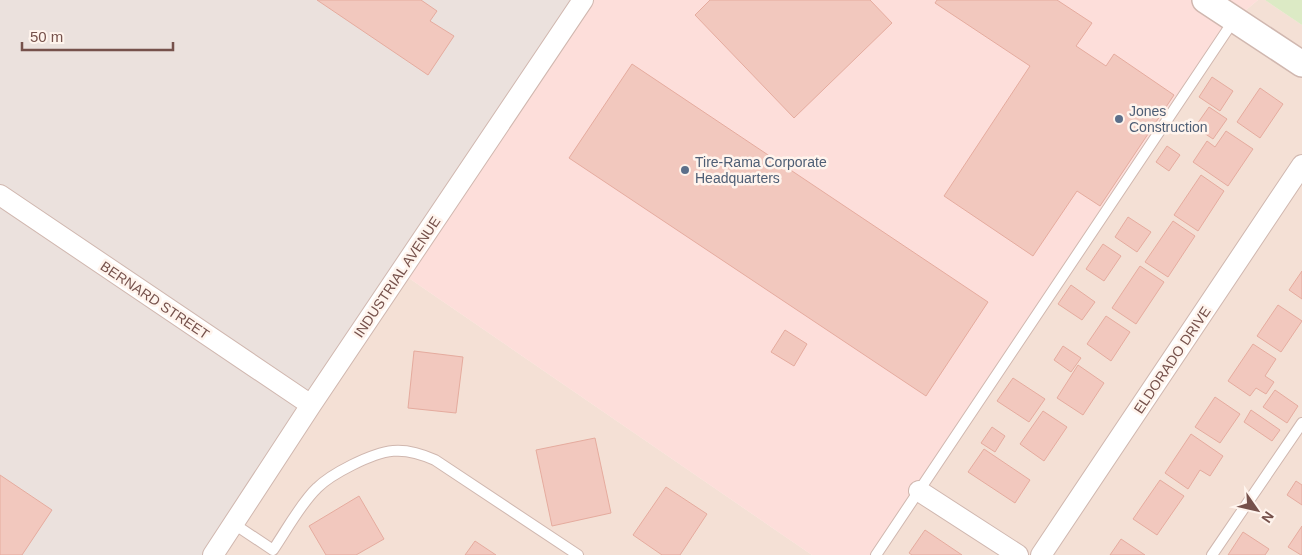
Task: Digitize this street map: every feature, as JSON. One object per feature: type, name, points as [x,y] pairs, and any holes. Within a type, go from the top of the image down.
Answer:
[{"type":"street","name":"INDUSTRIAL AVENUE","points":[[213,555],[582,0]]},
{"type":"street","points":[[1205,0],[1302,64]]},
{"type":"street","name":"ELDORADO DRIVE","points":[[1041,555],[1302,165]]},
{"type":"street","name":"BERNARD STREET","points":[[0,196],[311,405]]},
{"type":"street","points":[[919,491],[1018,555]]},
{"type":"lane","points":[[876,555],[1234,20]]},
{"type":"lane","points":[[1212,555],[1302,423]]},
{"type":"lane","points":[[234,524],[271,553],[316,488],[335,473],[377,452],[398,450],[419,452],[435,460],[578,555]]},
{"type":"shaded area","points":[[0,0],[583,0],[211,555],[0,555]]},
{"type":"shaded area","points":[[583,0],[1258,0],[1234,20],[876,555],[812,555],[400,272]]},
{"type":"shaded area","points":[[1258,0],[1265,0],[1302,25],[1302,555],[876,555],[1234,20]]},
{"type":"shaded area","points":[[400,272],[812,555],[211,555]]},
{"type":"green space","points":[[1265,0],[1302,0],[1302,25]]},
{"type":"building","points":[[317,0],[421,0],[437,11],[430,21],[454,36],[428,75]]},
{"type":"building","points":[[710,0],[870,0],[892,23],[794,118],[695,15]]},
{"type":"building","points":[[937,0],[1057,0],[1092,23],[1076,46],[1106,66],[1114,54],[1174,95],[1100,206],[1077,191],[1033,256],[944,196],[1030,66],[935,3]]},
{"type":"building","points":[[632,64],[988,302],[926,396],[569,158]]},
{"type":"building","points":[[1212,77],[1233,91],[1220,111],[1199,97]]},
{"type":"building","points":[[1260,88],[1283,104],[1260,138],[1237,122]]},
{"type":"building","points":[[1209,107],[1227,119],[1213,139],[1195,127]]},
{"type":"building","points":[[1226,131],[1253,149],[1228,186],[1193,162],[1207,141],[1215,147]]},
{"type":"building","points":[[1167,146],[1180,155],[1169,171],[1156,162]]},
{"type":"building","points":[[1201,175],[1224,191],[1198,231],[1174,215]]},
{"type":"building","points":[[1128,217],[1151,232],[1137,252],[1115,237]]},
{"type":"building","points":[[1173,221],[1195,236],[1168,277],[1145,262]]},
{"type":"building","points":[[1103,244],[1121,256],[1104,281],[1086,269]]},
{"type":"building","points":[[1140,266],[1164,282],[1136,324],[1112,308]]},
{"type":"building","points":[[1302,271],[1302,299],[1289,290]]},
{"type":"building","points":[[1071,285],[1095,302],[1082,320],[1058,304]]},
{"type":"building","points":[[1278,305],[1302,321],[1281,352],[1257,336]]},
{"type":"building","points":[[1106,316],[1130,332],[1111,361],[1087,344]]},
{"type":"building","points":[[785,330],[807,344],[794,366],[771,352]]},
{"type":"building","points":[[1253,344],[1276,359],[1265,376],[1274,382],[1266,394],[1256,388],[1250,396],[1228,381]]},
{"type":"building","points":[[1063,346],[1081,358],[1071,372],[1054,360]]},
{"type":"building","points":[[414,351],[463,357],[456,413],[408,408]]},
{"type":"building","points":[[1078,365],[1104,383],[1083,415],[1057,398]]},
{"type":"building","points":[[1013,378],[1045,399],[1029,422],[997,401]]},
{"type":"building","points":[[1275,390],[1298,406],[1287,423],[1263,407]]},
{"type":"building","points":[[1215,397],[1240,414],[1220,443],[1195,427]]},
{"type":"building","points":[[1251,410],[1280,430],[1272,441],[1244,422]]},
{"type":"building","points":[[1043,411],[1067,427],[1044,461],[1020,444]]},
{"type":"building","points":[[992,427],[1005,436],[995,452],[981,443]]},
{"type":"building","points":[[1191,434],[1223,456],[1210,476],[1200,470],[1188,489],[1165,473]]},
{"type":"building","points":[[595,438],[611,513],[552,526],[536,450]]},
{"type":"building","points":[[984,449],[1030,480],[1015,503],[968,472]]},
{"type":"building","points":[[0,475],[52,510],[22,555],[0,555]]},
{"type":"building","points":[[1160,480],[1184,496],[1157,535],[1133,519]]},
{"type":"building","points":[[1296,481],[1302,485],[1302,505],[1287,495]]},
{"type":"building","points":[[666,487],[707,514],[680,555],[662,555],[633,535]]},
{"type":"building","points":[[359,496],[384,539],[356,555],[326,555],[309,526]]},
{"type":"building","points":[[1302,526],[1302,555],[1301,555],[1288,547]]},
{"type":"building","points":[[925,530],[962,555],[912,555],[909,553]]},
{"type":"building","points":[[1243,532],[1269,549],[1265,555],[1228,555]]},
{"type":"building","points":[[1121,539],[1145,555],[1110,555]]},
{"type":"building","points":[[475,541],[496,555],[465,555]]},
{"type":"place","name":"Jones Construction","points":[[1119,119]]},
{"type":"place","name":"Tire-Rama Corporate Headquarters","points":[[685,170]]}]
